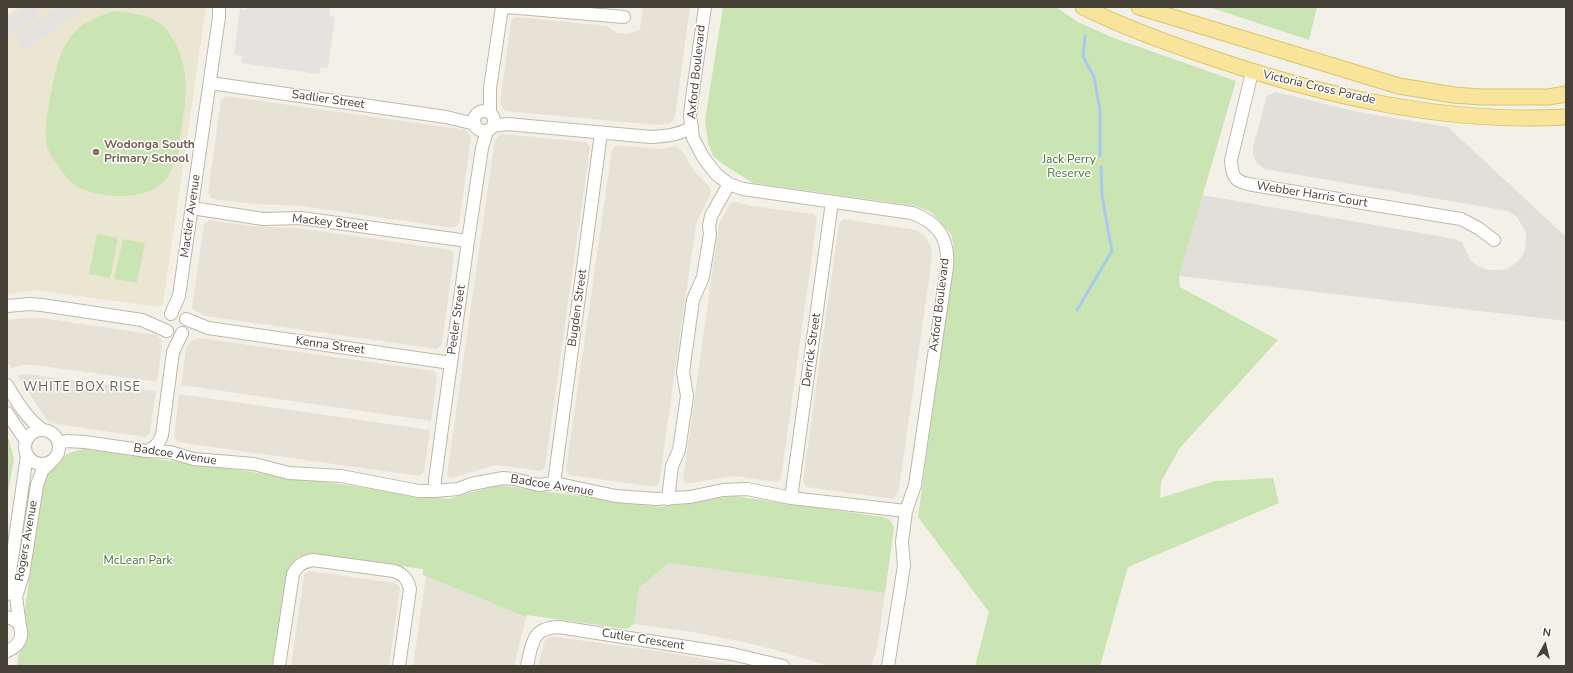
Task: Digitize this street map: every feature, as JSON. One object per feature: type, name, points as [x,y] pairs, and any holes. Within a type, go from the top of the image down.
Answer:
[{"type":"main road","name":"Victoria Cross Parade","points":[[1083,7],[1164,42],[1252,72],[1322,91],[1396,106],[1480,117],[1530,119],[1566,117]]},
{"type":"main road","name":"Victoria Cross Parade","points":[[1138,7],[1399,86],[1454,95],[1481,97],[1541,97],[1566,94]]},
{"type":"street","name":"Peeler Street","points":[[435,492],[436,472],[482,148],[484,121],[502,7]]},
{"type":"street","points":[[507,7],[624,17]]},
{"type":"street","name":"Axford Boulevard","points":[[705,7],[690,116],[695,142],[716,174],[729,184],[743,189],[912,213],[931,222],[937,228],[945,242],[947,250],[947,267],[915,486],[906,512],[902,542],[904,566],[888,666]]},
{"type":"street","name":"Mactier Avenue","points":[[177,316],[221,10]]},
{"type":"street","name":"Webber Harris Court","points":[[1252,72],[1231,160],[1231,171],[1236,179],[1253,185],[1461,219],[1478,228],[1494,240]]},
{"type":"street","name":"Sadlier Street","points":[[210,83],[446,117],[601,133],[651,137],[667,136],[684,132],[692,127]]},
{"type":"street","name":"Bugden Street","points":[[554,483],[601,133]]},
{"type":"street","points":[[668,499],[672,466],[679,450],[687,396],[683,372],[693,300],[703,278],[710,234],[709,226],[711,216],[729,184]]},
{"type":"street","name":"Derrick Street","points":[[791,498],[832,202]]},
{"type":"street","name":"Mackey Street","points":[[192,208],[263,219],[302,218],[468,241]]},
{"type":"street","name":"Kenna Street","points":[[7,306],[42,304],[142,320],[177,316],[208,328],[451,363]]},
{"type":"street","points":[[147,451],[155,447],[160,442],[173,352],[187,324],[177,316],[165,324],[173,352]]},
{"type":"street","name":"Kenna Street","points":[[142,320],[168,332]]},
{"type":"street","name":"Kenna Street","points":[[183,333],[208,328]]},
{"type":"street","points":[[168,332],[175,336],[183,333]]},
{"type":"street","points":[[7,385],[26,415],[43,430],[53,434],[59,443],[58,453],[52,461],[41,464],[31,460],[27,455],[25,446],[26,441],[33,433],[43,430]]},
{"type":"street","points":[[7,413],[26,441]]},
{"type":"street","name":"Badcoe Avenue","points":[[59,443],[67,441],[85,442],[147,451],[170,452],[194,459],[254,464],[289,473],[341,476],[419,491],[435,492],[458,489],[472,484],[503,478],[539,485],[554,483],[616,496],[668,499],[690,497],[723,490],[741,489],[791,498],[906,512]]},
{"type":"street","name":"Rogers Avenue","points":[[7,594],[13,510],[27,455]]},
{"type":"street","name":"Rogers Avenue","points":[[7,651],[12,649],[20,642],[22,631],[16,597],[23,575],[37,484],[42,471],[52,461]]},
{"type":"street","points":[[13,510],[32,513]]},
{"type":"street","points":[[279,666],[293,574],[297,566],[303,562],[313,560],[394,571],[401,573],[406,578],[410,589],[399,666]]},
{"type":"street","points":[[7,617],[16,621],[20,626]]},
{"type":"street","name":"Cutler Crescent","points":[[527,666],[532,643],[536,635],[541,630],[549,627],[559,627],[732,654],[783,666]]},
{"type":"shaded area","name":"Wodonga South Primary School","points":[[19,7],[206,7],[163,304],[158,307],[35,290],[7,294],[7,15]]},
{"type":"shaded area","points":[[27,7],[39,7],[37,18],[7,38],[7,20]]},
{"type":"shaded area","points":[[58,7],[77,7],[81,11],[23,51],[14,37]]},
{"type":"shaded area","points":[[247,7],[330,7],[329,16],[335,17],[328,68],[321,67],[319,74],[241,63],[242,56],[234,54],[240,9],[246,10]]},
{"type":"shaded area","points":[[643,7],[690,7],[675,117],[671,123],[658,125],[505,111],[500,104],[511,21],[516,17],[607,26],[617,33],[628,34],[640,29]]},
{"type":"shaded area","points":[[1276,92],[1358,112],[1448,127],[1566,237],[1566,321],[1179,276],[1202,195],[1455,239],[1462,242],[1470,260],[1478,266],[1488,270],[1507,269],[1516,263],[1522,256],[1525,250],[1525,230],[1516,216],[1508,211],[1264,169],[1257,163],[1253,155],[1253,147],[1267,96]]},
{"type":"shaded area","points":[[226,96],[466,130],[471,137],[459,224],[454,228],[301,206],[254,204],[212,199],[208,193],[221,100]]},
{"type":"shaded area","points":[[501,134],[586,142],[590,147],[545,467],[540,471],[496,465],[451,478],[447,475],[495,139]]},
{"type":"shaded area","points":[[617,145],[660,149],[676,146],[681,149],[694,171],[710,187],[711,193],[696,224],[659,483],[655,487],[570,475],[566,470],[612,149]]},
{"type":"shaded area","points":[[736,202],[752,206],[814,214],[817,219],[781,479],[776,482],[733,476],[686,484],[683,480],[719,224],[730,204]]},
{"type":"shaded area","points":[[844,219],[916,230],[925,236],[931,247],[932,259],[899,489],[894,499],[806,487],[803,481],[839,223]]},
{"type":"shaded area","points":[[209,220],[251,226],[298,228],[451,250],[454,255],[442,345],[437,349],[205,316],[194,310],[192,307],[204,224]]},
{"type":"shaded area","points":[[42,318],[157,335],[162,340],[162,347],[157,382],[35,365],[23,365],[12,368],[7,361],[7,320]]},
{"type":"shaded area","points":[[199,338],[434,371],[437,376],[431,421],[181,385],[186,349],[190,342]]},
{"type":"shaded area","points":[[27,374],[156,391],[150,433],[145,437],[56,424],[47,420],[17,375]]},
{"type":"shaded area","points":[[179,394],[430,430],[424,472],[419,476],[177,442],[174,436]]},
{"type":"shaded area","points":[[669,563],[885,593],[877,649],[871,666],[829,666],[769,648],[743,642],[693,632],[634,624],[639,588]]},
{"type":"shaded area","points":[[309,571],[396,583],[400,588],[389,666],[291,666],[304,575]]},
{"type":"shaded area","points":[[426,576],[526,617],[514,666],[413,666]]},
{"type":"shaded area","points":[[550,636],[671,653],[740,666],[538,666],[545,640]]},
{"type":"green space","name":"Jack Perry Reserve","points":[[723,7],[1056,7],[1076,21],[1111,37],[1236,81],[1179,276],[1180,287],[1278,340],[1179,449],[1161,482],[1160,498],[1215,481],[1273,478],[1279,503],[1128,567],[1100,666],[975,666],[989,612],[918,517],[954,258],[951,234],[931,212],[916,206],[753,183],[724,165],[713,156],[708,143],[705,120]]},
{"type":"green space","points":[[1209,7],[1317,7],[1309,40]]},
{"type":"green space","points":[[113,11],[153,19],[164,27],[172,37],[178,49],[183,62],[185,76],[183,116],[178,152],[174,164],[168,176],[156,188],[148,192],[131,196],[98,194],[86,191],[75,185],[66,177],[55,161],[48,150],[46,142],[46,120],[50,98],[59,60],[66,43],[86,23],[94,18]]},
{"type":"green space","points":[[97,234],[118,238],[110,278],[89,274]]},
{"type":"green space","points":[[123,239],[145,243],[137,283],[114,279]]},
{"type":"green space","points":[[7,437],[14,459],[7,498]]},
{"type":"green space","name":"McLean Park","points":[[84,449],[448,499],[498,485],[659,507],[734,496],[883,517],[890,520],[894,527],[885,593],[669,563],[639,588],[634,624],[627,629],[527,615],[526,617],[423,575],[423,569],[308,554],[298,557],[288,569],[273,666],[17,666],[19,654],[25,643],[27,629],[24,616],[42,487],[49,472],[57,461],[69,454]]},
{"type":"waterway","points":[[1085,36],[1083,56],[1094,77],[1100,110],[1100,156]]},
{"type":"waterway","points":[[1077,310],[1112,251],[1102,196],[1101,167]]},
{"type":"place","name":"Wodonga South Primary School","points":[[96,152]]},
{"type":"district","name":"WHITE BOX RISE","points":[[82,388]]}]
